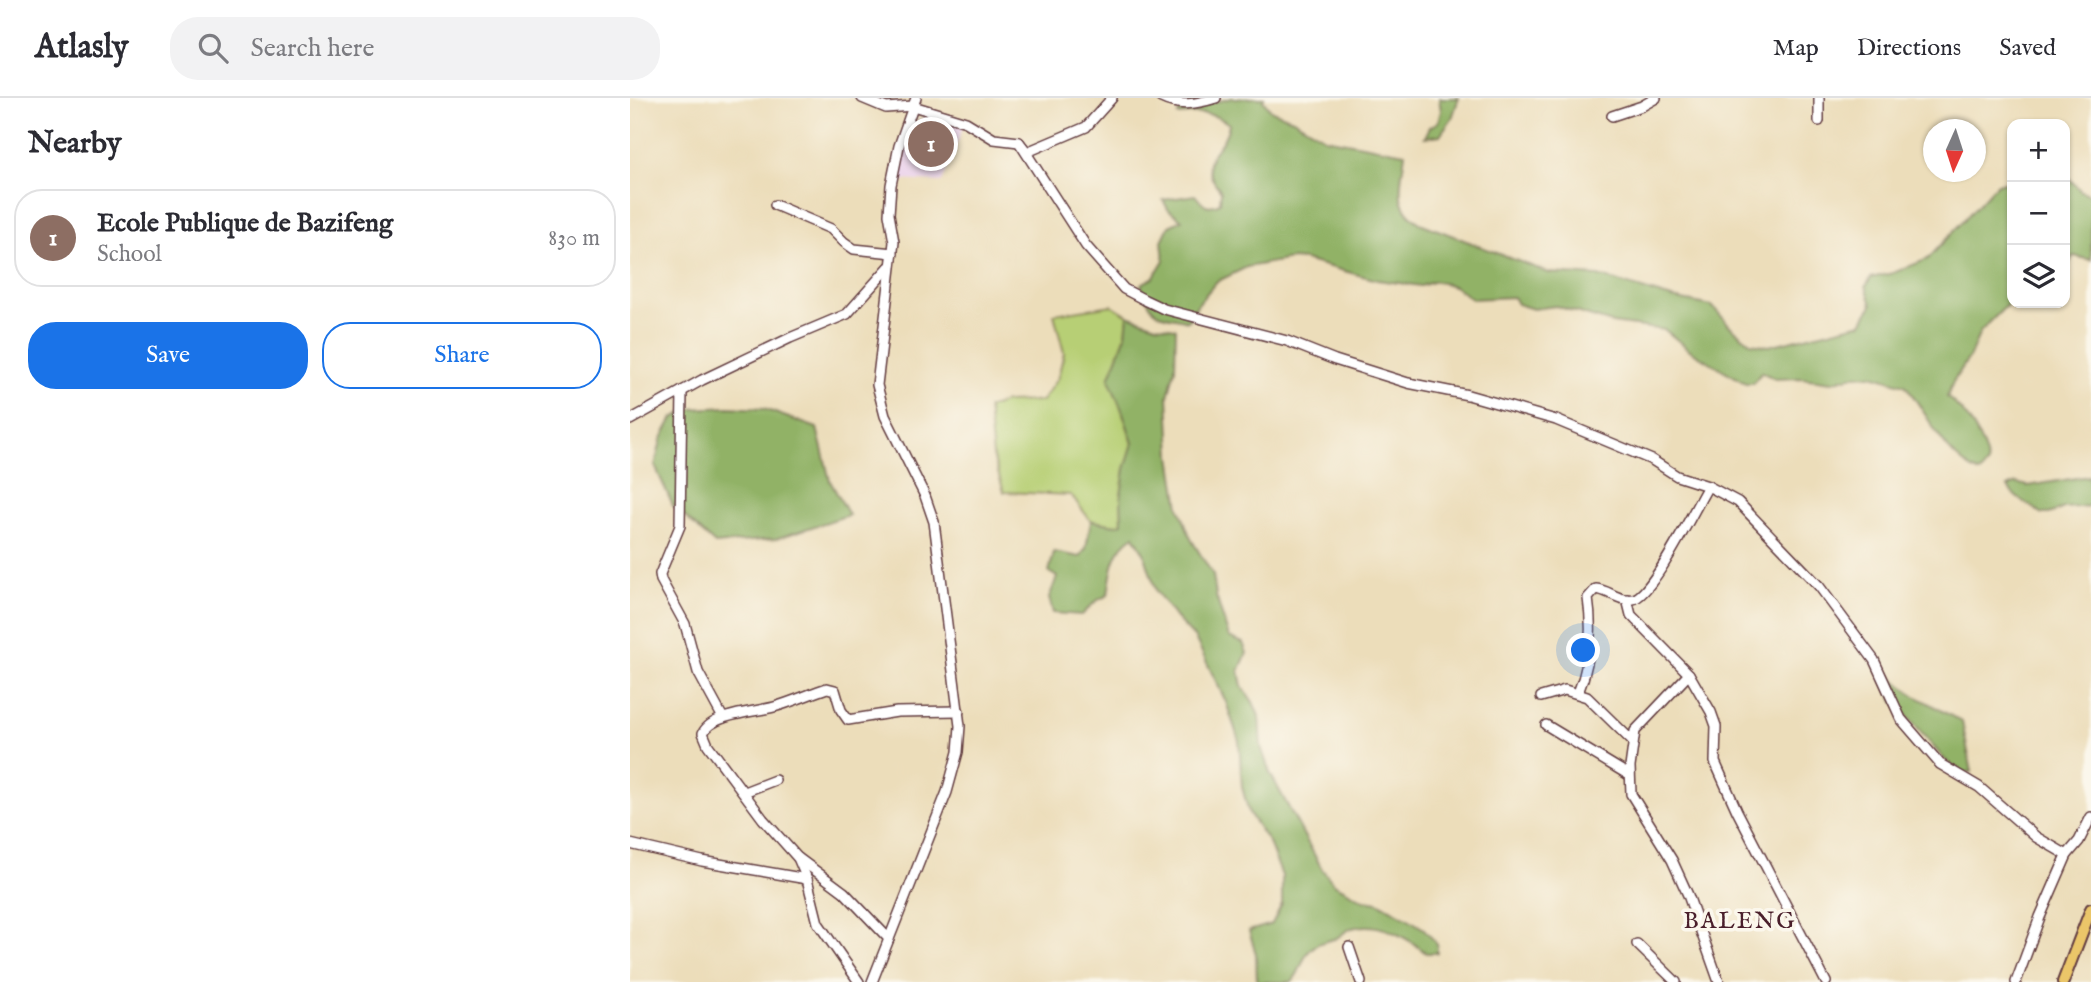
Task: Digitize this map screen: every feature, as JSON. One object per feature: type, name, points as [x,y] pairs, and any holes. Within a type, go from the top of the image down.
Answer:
[{"type":"main road","points":[[2063,982],[2091,909]]},
{"type":"street","points":[[862,98],[886,108],[915,102],[966,122],[994,139],[1019,142],[1027,152],[1078,132],[1093,120],[1112,98]]},
{"type":"street","points":[[1161,98],[1193,104],[1216,98]]},
{"type":"street","points":[[1612,116],[1656,98]]},
{"type":"street","points":[[1819,98],[1819,121]]},
{"type":"street","points":[[872,982],[954,773],[960,739],[934,522],[925,496],[885,416],[879,397],[877,368],[894,242],[889,215],[891,185],[899,146],[915,102]]},
{"type":"street","points":[[1019,142],[1086,246],[1124,289],[1144,300],[1164,309],[1287,341],[1335,360],[1408,383],[1468,395],[1556,420],[1652,460],[1676,476],[1708,486],[1738,502],[1819,586],[1874,660],[1901,719],[1940,764],[1979,787],[2036,837],[2067,855]]},
{"type":"street","points":[[775,205],[831,229],[854,249],[893,253]]},
{"type":"street","points":[[630,421],[682,391],[780,342],[846,314],[890,265]]},
{"type":"street","points":[[682,391],[680,526],[661,568],[661,580],[685,624],[698,672],[723,718]]},
{"type":"street","points":[[1578,693],[1586,674],[1591,643],[1592,622],[1588,598],[1596,589],[1627,599],[1644,594],[1672,552],[1708,486]]},
{"type":"street","points":[[1627,599],[1631,615],[1689,674],[1712,712],[1716,726],[1713,755],[1718,769],[1826,982]]},
{"type":"street","points":[[1689,674],[1635,731],[1629,775],[1631,794],[1672,860],[1688,895],[1719,982]]},
{"type":"street","points":[[889,939],[845,892],[797,857],[763,819],[703,737],[704,729],[723,718],[773,707],[827,688],[835,690],[841,710],[848,719],[897,712],[958,711]]},
{"type":"street","points":[[1541,697],[1565,691],[1587,697],[1632,741]]},
{"type":"street","points":[[1546,725],[1629,775]]},
{"type":"street","points":[[744,792],[775,780]]},
{"type":"street","points":[[2016,982],[2067,855],[2079,841],[2091,817]]},
{"type":"street","points":[[630,844],[702,861],[807,879]]},
{"type":"street","points":[[797,857],[824,933],[859,982]]},
{"type":"street","points":[[1637,944],[1676,982]]},
{"type":"street","points":[[1349,947],[1361,982]]},
{"type":"shaded area","points":[[927,116],[964,125],[942,182],[897,180],[903,151],[914,123]]},
{"type":"green space","points":[[1232,98],[1264,98],[1263,101],[1272,111],[1293,119],[1325,138],[1405,153],[1401,183],[1402,201],[1405,209],[1420,223],[1549,273],[1598,276],[1672,298],[1712,306],[1731,327],[1751,343],[1769,346],[1862,323],[1872,305],[1866,286],[1871,278],[1893,273],[1928,259],[1997,184],[2007,181],[2007,305],[1980,332],[1947,397],[1974,427],[1988,464],[1980,473],[1955,456],[1905,385],[1872,375],[1852,376],[1832,382],[1801,378],[1775,379],[1762,372],[1753,383],[1745,383],[1691,351],[1665,330],[1612,323],[1556,306],[1533,309],[1517,304],[1513,297],[1472,299],[1454,286],[1435,281],[1421,286],[1377,280],[1304,260],[1291,259],[1247,267],[1216,282],[1188,321],[1162,315],[1152,309],[1141,284],[1153,278],[1164,260],[1162,241],[1169,226],[1182,220],[1168,209],[1163,200],[1195,195],[1206,205],[1220,203],[1221,191],[1209,170],[1209,162],[1229,124],[1211,115],[1178,115],[1183,103]]},
{"type":"green space","points":[[1439,98],[1459,98],[1452,118],[1440,135],[1425,137],[1430,127],[1438,122],[1441,111]]},
{"type":"green space","points":[[2070,179],[2081,191],[2091,195],[2091,260],[2074,256],[2070,262]]},
{"type":"green space","points":[[1112,305],[1128,315],[1126,335],[1109,379],[1133,444],[1121,495],[1122,523],[1116,525],[1091,521],[1071,495],[1004,492],[993,456],[988,408],[1006,402],[1042,401],[1058,377],[1064,353],[1054,314]]},
{"type":"green space","points":[[1128,315],[1156,325],[1176,328],[1175,369],[1168,396],[1171,456],[1179,507],[1191,539],[1213,575],[1216,596],[1229,637],[1243,643],[1247,653],[1239,671],[1242,686],[1259,716],[1261,747],[1270,773],[1322,869],[1334,884],[1364,900],[1378,902],[1424,929],[1437,944],[1437,953],[1426,953],[1410,941],[1382,928],[1362,926],[1313,947],[1291,982],[1257,982],[1256,954],[1249,931],[1272,924],[1282,904],[1282,876],[1269,843],[1249,813],[1242,787],[1239,741],[1226,702],[1195,638],[1156,591],[1144,553],[1134,536],[1117,554],[1108,595],[1096,601],[1082,615],[1053,613],[1049,598],[1057,577],[1049,572],[1054,552],[1080,557],[1086,548],[1091,521],[1116,525],[1122,523],[1121,495],[1133,443],[1109,379],[1126,335]]},
{"type":"green space","points":[[691,409],[764,409],[817,428],[830,481],[849,515],[775,539],[715,544],[673,506],[655,466],[661,440],[673,418]]},
{"type":"green space","points":[[2089,476],[2091,506],[2064,508],[2049,514],[2041,514],[2015,496],[2008,487],[2016,483],[2028,486]]},
{"type":"green space","points":[[1888,674],[1912,694],[1962,722],[1972,772],[1960,772],[1944,759],[1893,700],[1883,680]]},
{"type":"place","name":"Ecole Publique de Bazifeng","points":[[931,144]]},
{"type":"district","name":"BALENG","points":[[1740,920]]}]
